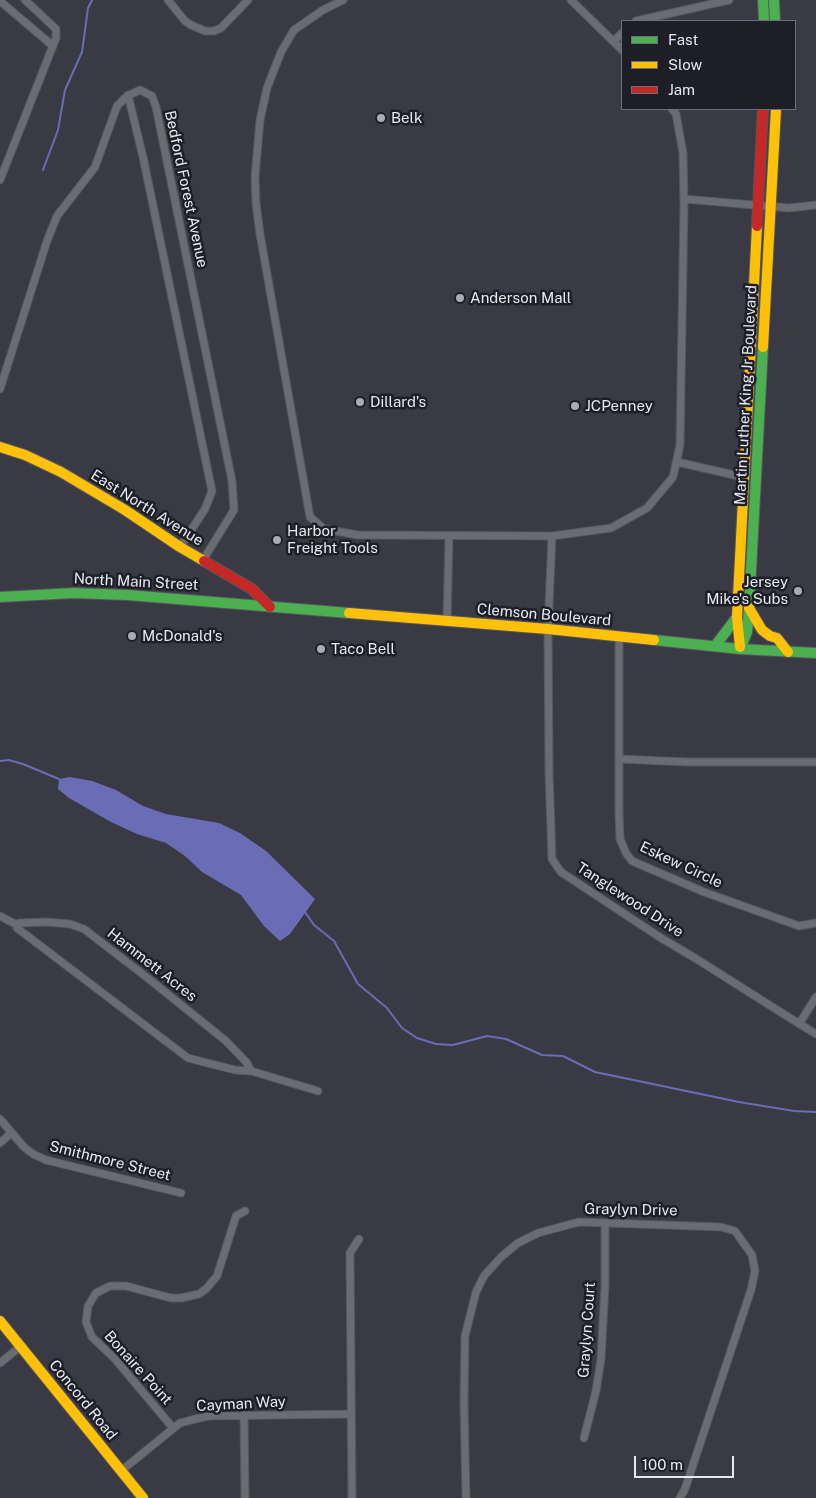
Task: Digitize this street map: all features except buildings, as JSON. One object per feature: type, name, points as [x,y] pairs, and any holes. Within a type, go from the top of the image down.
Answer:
[{"type":"street","points":[[0,180],[53,46],[56,28],[25,0]]},
{"type":"street","points":[[168,0],[191,26],[205,31],[214,31],[221,28],[248,0]]},
{"type":"street","points":[[343,0],[322,10],[294,30],[281,52],[267,88],[260,120],[255,177],[260,234],[310,517],[324,529],[358,535],[552,536],[611,528],[647,508],[673,477],[680,444],[684,199],[683,153],[676,114],[673,110]]},
{"type":"street","points":[[571,0],[621,49]]},
{"type":"street","points":[[640,20],[729,0]]},
{"type":"street","points":[[762,0],[764,20]]},
{"type":"street","points":[[774,0],[775,20]]},
{"type":"street","points":[[0,2],[53,46]]},
{"type":"street","points":[[614,41],[621,34]]},
{"type":"street","name":"Bedford Forest Avenue","points":[[128,95],[140,90],[152,96],[156,107],[232,481],[234,510],[202,560]]},
{"type":"street","points":[[0,389],[47,240],[58,216],[95,167],[117,106],[128,95]]},
{"type":"street","points":[[128,95],[212,491],[205,509],[180,546]]},
{"type":"street","name":"Martin Luther King Jr Boulevard","points":[[740,649],[737,617],[763,110]]},
{"type":"street","name":"Martin Luther King Jr Boulevard","points":[[740,649],[747,632],[749,608],[776,110]]},
{"type":"street","points":[[684,199],[789,208],[816,206]]},
{"type":"street","name":"East North Avenue","points":[[0,447],[25,454],[61,472],[252,589],[270,607]]},
{"type":"street","points":[[677,462],[743,477]]},
{"type":"street","points":[[447,622],[449,536]]},
{"type":"street","name":"Tanglewood Drive","points":[[552,536],[548,629],[552,859],[560,872],[661,938],[816,1034]]},
{"type":"street","name":"North Main Street","points":[[0,598],[74,593],[128,595],[270,607]]},
{"type":"street","name":"Clemson Boulevard","points":[[270,607],[548,629],[740,649],[816,653]]},
{"type":"street","points":[[749,608],[762,630],[770,636],[777,638],[788,652]]},
{"type":"street","points":[[715,646],[737,617]]},
{"type":"street","name":"Eskew Circle","points":[[619,636],[620,838],[626,853],[632,861],[704,892],[778,920],[799,926],[816,923]]},
{"type":"street","points":[[619,759],[687,762],[816,762]]},
{"type":"street","name":"Hammett Acres","points":[[0,916],[17,924],[46,922],[70,924],[84,929],[149,978],[226,1041],[247,1063],[251,1070]]},
{"type":"street","name":"Hammett Acres","points":[[17,924],[17,928],[188,1058],[235,1070],[251,1070],[318,1091]]},
{"type":"street","points":[[799,1024],[816,998]]},
{"type":"street","name":"Smithmore Street","points":[[0,1119],[11,1133],[33,1154],[46,1160],[181,1193]]},
{"type":"street","points":[[0,1143],[11,1133]]},
{"type":"street","name":"Bonaire Point","points":[[174,1428],[116,1359],[92,1337],[86,1322],[88,1306],[96,1293],[110,1286],[126,1286],[171,1298],[190,1297],[199,1294],[217,1276],[236,1216],[245,1211]]},
{"type":"street","name":"Graylyn Drive","points":[[466,1498],[464,1402],[466,1336],[476,1292],[484,1276],[501,1257],[518,1243],[538,1232],[580,1222],[721,1226],[735,1232],[752,1255],[755,1271],[751,1290],[685,1488],[680,1498]]},
{"type":"street","name":"Graylyn Court","points":[[584,1438],[596,1391],[601,1359],[605,1286],[605,1223]]},
{"type":"street","points":[[352,1498],[350,1253],[359,1239]]},
{"type":"street","name":"Concord Road","points":[[0,1321],[143,1498]]},
{"type":"street","points":[[0,1363],[21,1346]]},
{"type":"street","name":"Cayman Way","points":[[121,1471],[180,1423],[209,1416],[350,1414]]},
{"type":"street","points":[[244,1415],[245,1498]]},
{"type":"shaded area","points":[[70,777],[92,781],[116,790],[143,806],[166,814],[219,823],[240,833],[266,851],[315,899],[290,934],[280,941],[264,926],[241,895],[202,872],[185,856],[166,843],[137,834],[111,822],[69,798],[58,789],[59,779]]},
{"type":"waterway","points":[[43,170],[58,130],[65,90],[82,52],[88,8],[92,0]]},
{"type":"waterway","points":[[0,761],[9,760],[23,764],[59,779]]},
{"type":"waterway","points":[[305,912],[314,925],[334,941],[358,984],[387,1008],[402,1028],[417,1038],[436,1044],[453,1045],[487,1036],[506,1039],[542,1055],[563,1056],[595,1072],[739,1102],[794,1111],[816,1112]]},
{"type":"traffic: fast","points":[[763,0],[764,20]]},
{"type":"traffic: fast","points":[[774,0],[775,20]]},
{"type":"traffic: fast","points":[[740,649],[747,632],[749,608],[763,347]]},
{"type":"traffic: fast","points":[[0,597],[74,593],[127,595],[349,613]]},
{"type":"traffic: fast","points":[[715,646],[737,617]]},
{"type":"traffic: fast","points":[[654,640],[740,649],[816,653]]},
{"type":"traffic: slow","points":[[763,347],[776,110]]},
{"type":"traffic: slow","points":[[740,647],[737,617],[757,226]]},
{"type":"traffic: slow","points":[[0,447],[25,455],[61,472],[125,510],[204,561]]},
{"type":"traffic: slow","points":[[749,608],[762,630],[770,636],[777,638],[788,652]]},
{"type":"traffic: slow","points":[[349,613],[548,629],[654,640]]},
{"type":"traffic: slow","points":[[0,1321],[143,1498]]},
{"type":"traffic: jam","points":[[757,226],[763,110]]},
{"type":"traffic: jam","points":[[204,561],[252,589],[270,607]]},
{"type":"place","name":"Belk","points":[[381,118]]},
{"type":"place","name":"Anderson Mall","points":[[460,298]]},
{"type":"place","name":"Dillard's","points":[[360,402]]},
{"type":"place","name":"JCPenney","points":[[575,406]]},
{"type":"place","name":"Harbor Freight Tools","points":[[277,540]]},
{"type":"place","name":"Jersey Mike's Subs","points":[[798,591]]},
{"type":"place","name":"McDonald's","points":[[132,636]]},
{"type":"place","name":"Taco Bell","points":[[321,649]]}]
